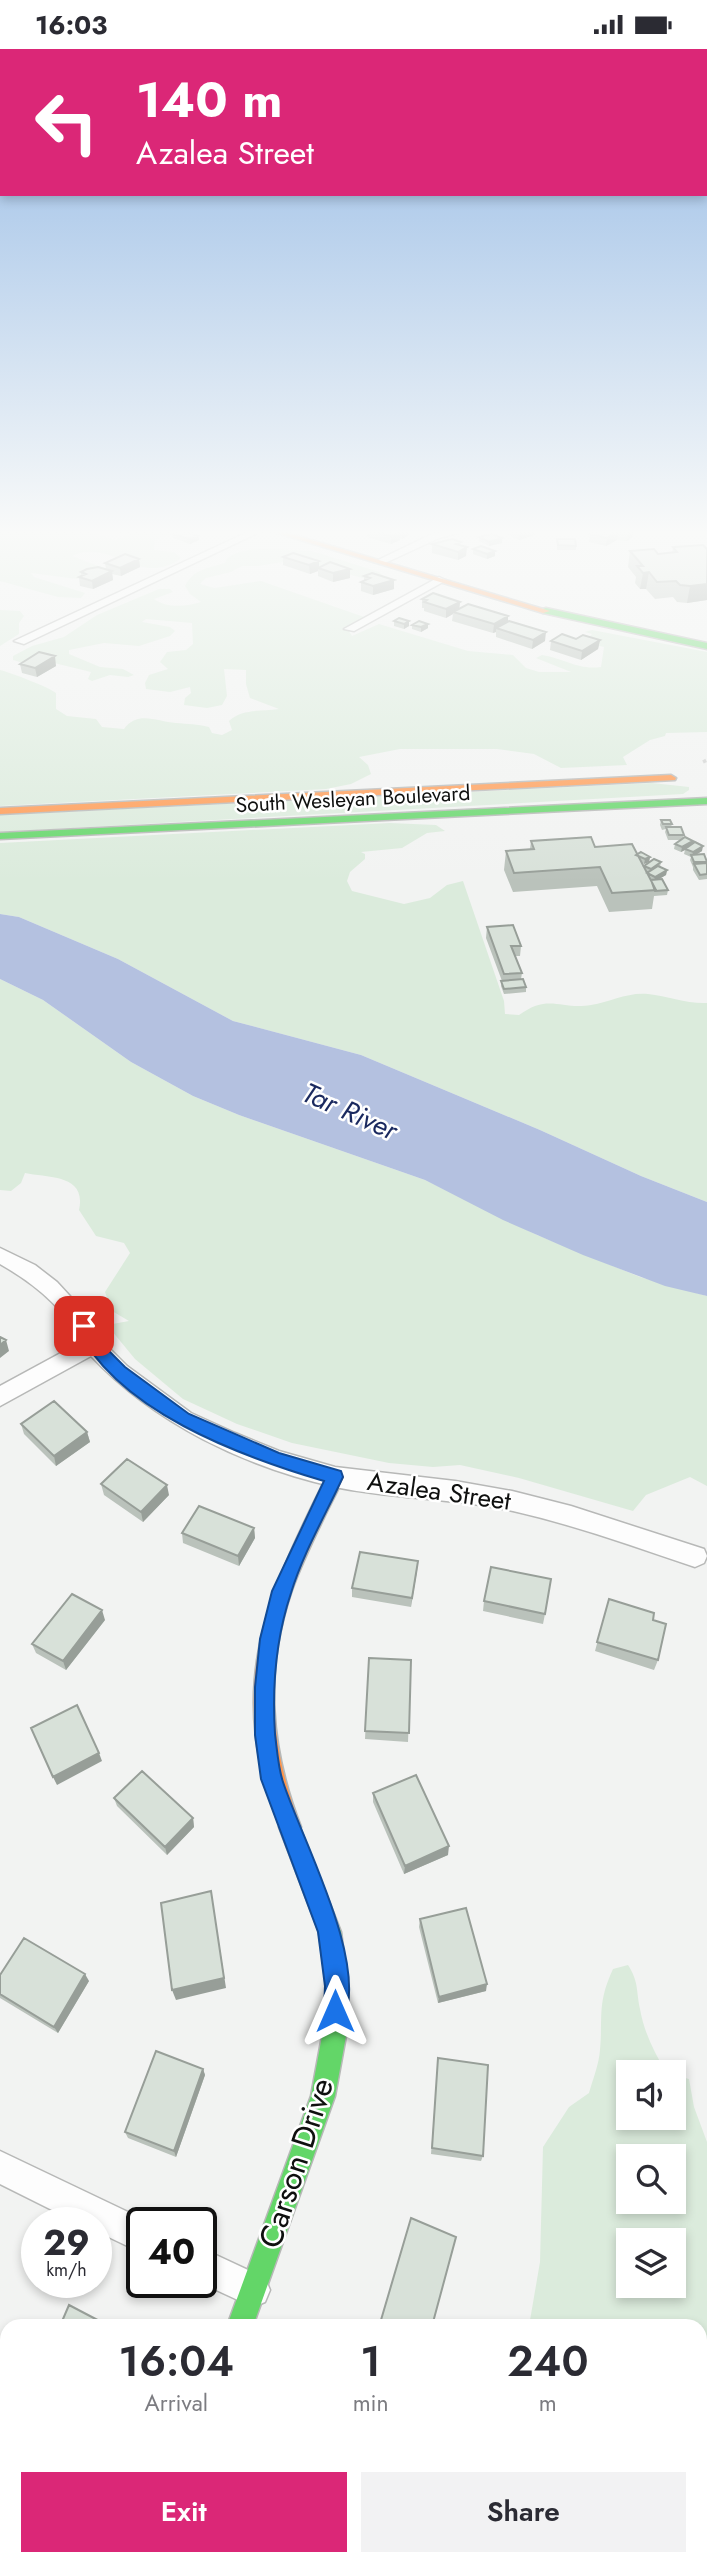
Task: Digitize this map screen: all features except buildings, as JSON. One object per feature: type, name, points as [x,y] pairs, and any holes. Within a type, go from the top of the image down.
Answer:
[{"type":"main road","name":"South Wesleyan Boulevard","points":[[0,811],[693,777]]},
{"type":"main road","name":"South Wesleyan Boulevard","points":[[0,836],[707,801]]},
{"type":"main road","name":"Carson Drive","points":[[243,2319],[323,2096],[334,2036],[337,1986],[330,1932],[272,1779],[265,1735],[265,1687],[270,1639],[282,1591],[335,1477]]},
{"type":"street","name":"Azalea Street","points":[[0,1255],[28,1270],[50,1287],[84,1326],[93,1345],[119,1372],[183,1419],[274,1459],[335,1477],[455,1490],[512,1501],[571,1516],[695,1556]]},
{"type":"street","points":[[0,1397],[93,1345]]},
{"type":"street","points":[[0,2167],[126,2228]]},
{"type":"street","points":[[217,2273],[253,2290]]},
{"type":"green space","points":[[29,647],[82,647],[69,650],[69,654],[100,667],[123,669],[134,675],[110,675],[92,681],[88,679],[91,672],[50,662],[30,665],[13,660],[13,656]]},
{"type":"green space","points":[[189,647],[456,647],[513,655],[526,668],[539,672],[571,672],[536,658],[542,655],[593,668],[601,667],[604,647],[683,647],[707,652],[707,732],[666,733],[665,736],[650,740],[623,757],[627,765],[561,768],[534,754],[497,749],[400,749],[359,757],[368,765],[371,774],[351,784],[326,789],[0,806],[0,670],[53,691],[56,693],[56,709],[67,716],[96,719],[102,727],[124,729],[129,723],[142,718],[205,726],[209,727],[212,733],[222,735],[232,730],[229,721],[240,714],[279,709],[250,698],[246,670],[224,669],[227,696],[222,705],[207,708],[184,705],[185,698],[191,693],[190,687],[170,692],[146,689],[145,683],[149,675],[168,669],[160,662],[167,652]]},
{"type":"green space","points":[[652,783],[689,787],[689,790],[683,794],[0,832],[0,815]]},
{"type":"green space","points":[[390,823],[436,825],[445,831],[427,833],[402,848],[361,852],[365,854],[365,859],[350,872],[347,881],[352,891],[404,904],[430,898],[447,885],[463,881],[504,1001],[505,1014],[519,1015],[529,1008],[547,1003],[591,1005],[640,994],[707,1003],[707,1202],[361,1055],[233,1021],[118,959],[19,917],[0,914],[0,843]]},
{"type":"green space","points":[[0,979],[43,1000],[131,1062],[193,1096],[239,1115],[425,1180],[537,1235],[640,1277],[707,1296],[707,1486],[690,1477],[646,1495],[633,1511],[519,1478],[460,1465],[433,1467],[389,1463],[292,1443],[237,1424],[183,1399],[135,1359],[107,1325],[129,1321],[112,1311],[105,1292],[130,1253],[124,1243],[96,1236],[79,1210],[80,1198],[77,1190],[64,1180],[25,1173],[21,1183],[11,1191],[0,1190]]},
{"type":"green space","points":[[628,1965],[636,1981],[644,2026],[660,2060],[616,2060],[616,2130],[686,2130],[686,2078],[689,2079],[694,2107],[707,2142],[707,2319],[530,2319],[540,2262],[543,2147],[569,2107],[589,2093],[599,2055],[603,2001],[613,1969]]},
{"type":"water","name":"Tar River","points":[[0,914],[19,917],[118,959],[233,1021],[361,1055],[707,1202],[707,1296],[665,1286],[583,1255],[503,1220],[425,1180],[239,1115],[193,1096],[131,1062],[43,1000],[0,979]]},
{"type":"traffic: fast","points":[[0,836],[707,801]]},
{"type":"traffic: fast","points":[[243,2319],[323,2096],[334,2036],[337,1986],[330,1932],[290,1827]]},
{"type":"traffic: slow","points":[[0,811],[671,778]]},
{"type":"traffic: slow","points":[[290,1827],[275,1789],[268,1754],[264,1706],[266,1658],[283,1590],[335,1477]]},
{"type":"route","points":[[84,1326],[93,1345],[119,1372],[183,1419],[274,1459],[335,1477],[282,1591],[270,1639],[265,1687],[265,1735],[272,1779],[330,1932],[337,1986],[335,2011]]}]
